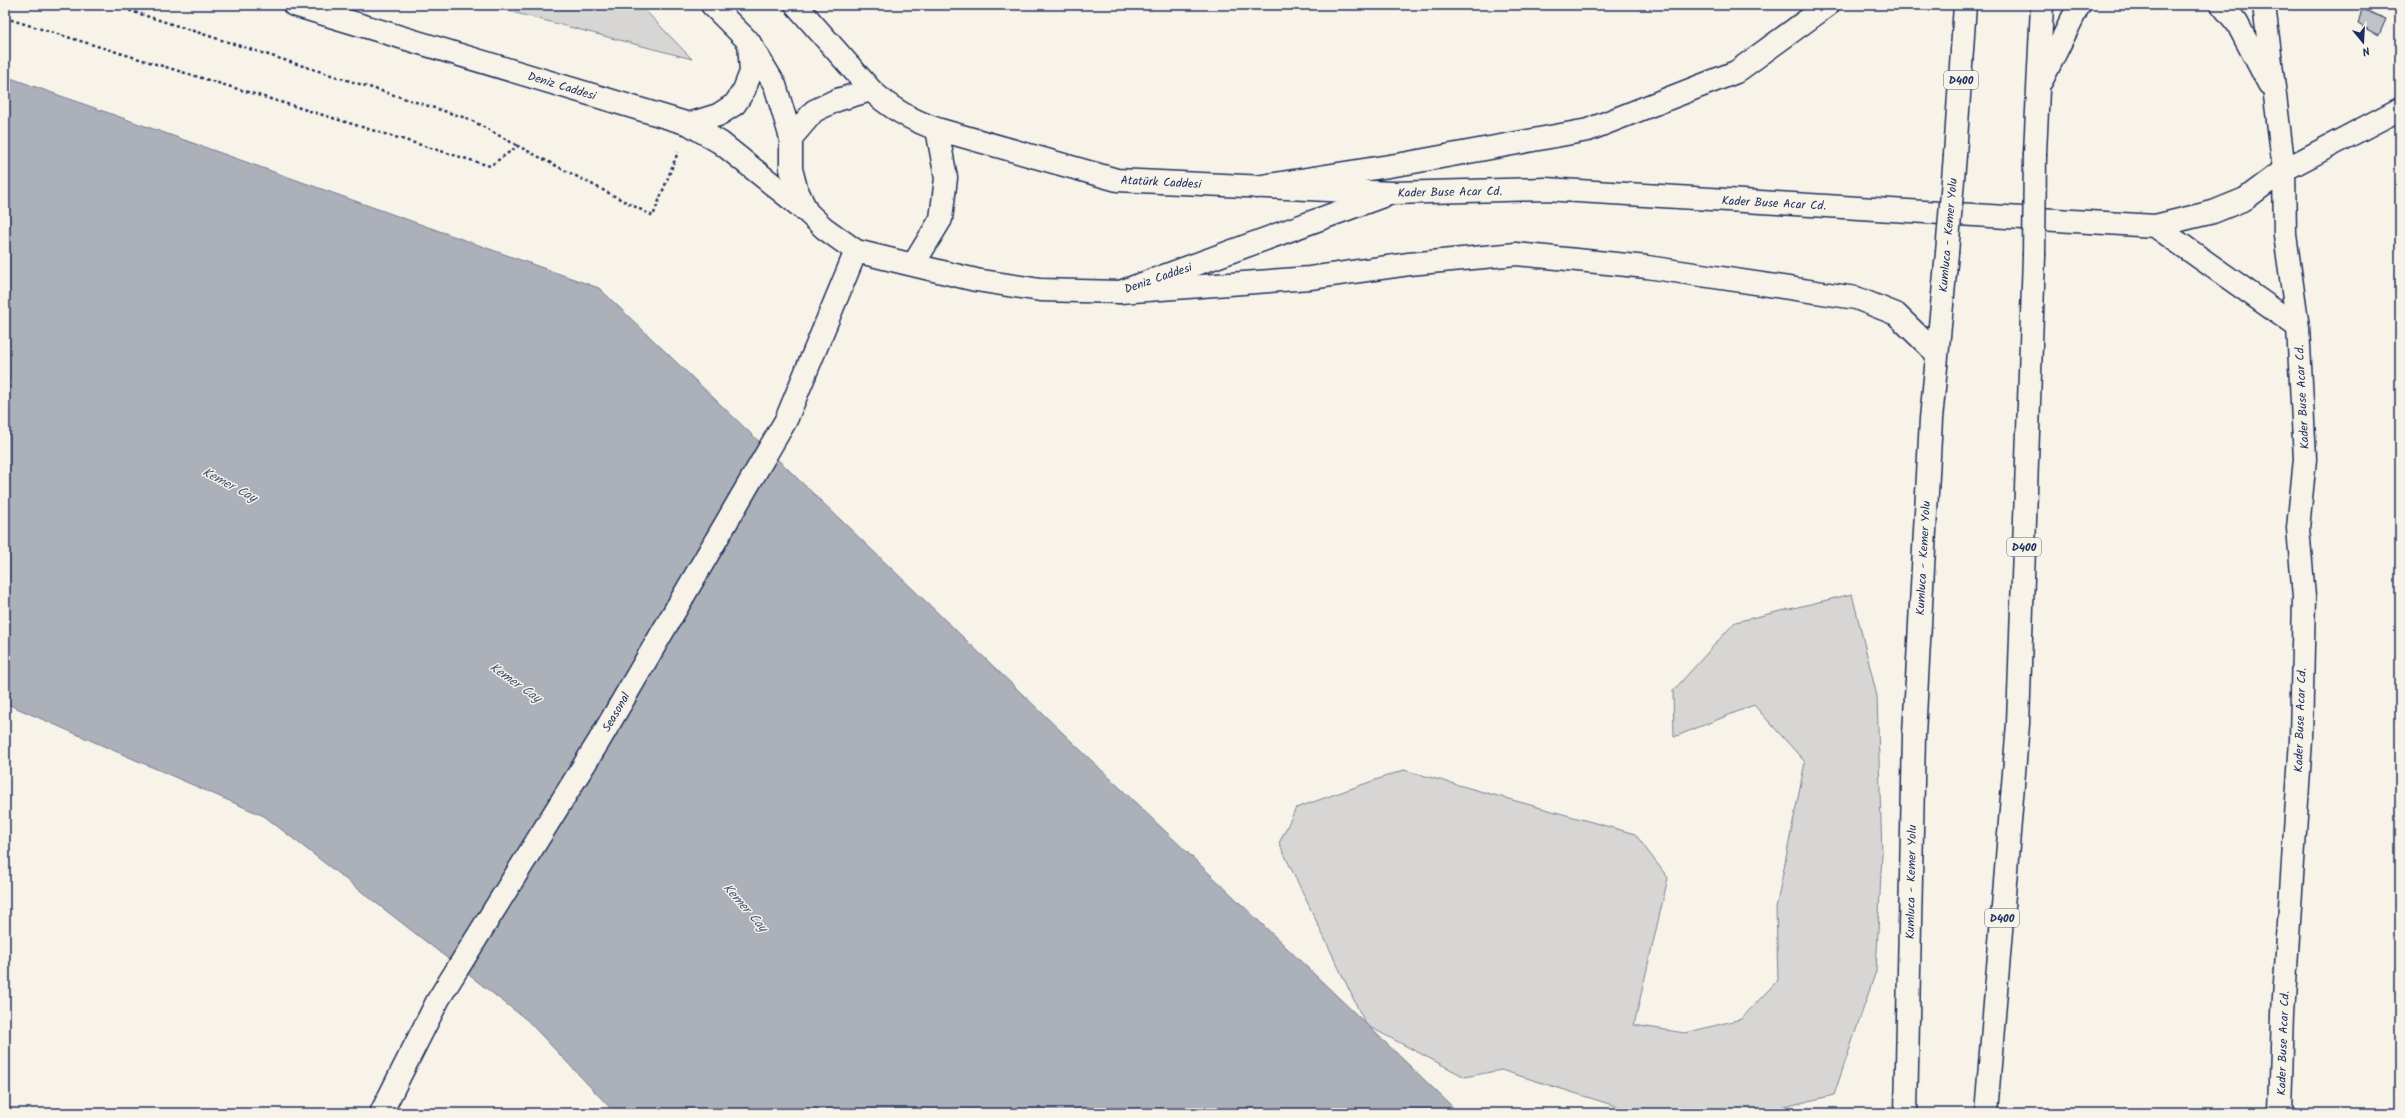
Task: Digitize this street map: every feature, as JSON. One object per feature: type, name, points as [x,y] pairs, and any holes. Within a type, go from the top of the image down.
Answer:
[{"type":"main road","name":"Deniz Caddesi","points":[[294,5],[689,124],[721,143],[807,212],[824,228],[856,251],[976,280],[1040,290],[1120,292],[1392,193]]},
{"type":"main road","points":[[712,5],[749,42],[775,86],[791,138],[791,169],[796,188],[807,212]]},
{"type":"main road","name":"Atatürk Caddesi","points":[[796,5],[871,90],[888,106],[912,121],[937,130],[1117,180],[1392,193]]},
{"type":"main road","points":[[1256,187],[1408,163],[1588,130],[1736,72],[1828,5]]},
{"type":"main road","name":"Kumluca - Kemer Yolu","points":[[1906,1113],[1914,735],[1931,419],[1955,156],[1963,58],[1965,5]]},
{"type":"main road","name":"D400","points":[[1986,1113],[2018,724],[2031,371],[2035,153],[2042,5]]},
{"type":"main road","points":[[2038,88],[2079,5]]},
{"type":"main road","points":[[2222,5],[2237,23],[2276,97]]},
{"type":"main road","points":[[2264,5],[2284,170],[2400,109]]},
{"type":"main road","points":[[689,124],[718,115],[735,104],[744,90],[751,72],[749,42]]},
{"type":"main road","points":[[791,138],[814,112],[837,100],[871,90]]},
{"type":"main road","points":[[913,266],[941,219],[946,178],[937,130]]},
{"type":"main road","name":"Kader Buse Acar Cd.","points":[[1392,193],[1545,190],[2155,226],[2213,212],[2245,199],[2284,170]]},
{"type":"main road","name":"Kader Buse Acar Cd.","points":[[2280,1113],[2283,1013],[2301,740],[2304,597],[2298,528],[2305,458],[2298,327],[2284,235],[2284,170]]},
{"type":"main road","name":"Kader Buse Acar Cd.","points":[[2155,226],[2298,327]]},
{"type":"main road","name":"Seasonal","points":[[381,1113],[438,1000],[599,741],[786,420],[856,251]]},
{"type":"main road","points":[[1120,292],[1310,278],[1409,264],[1516,254],[1647,267],[1856,298],[1896,314],[1937,354]]},
{"type":"path","points":[[112,5],[469,119],[653,216],[689,124]]},
{"type":"path","points":[[5,18],[490,166],[518,146]]},
{"type":"shaded area","points":[[485,5],[640,5],[692,59]]},
{"type":"shaded area","points":[[1852,594],[1877,696],[1882,854],[1876,971],[1834,1095],[1759,1113],[1638,1113],[1501,1070],[1465,1077],[1366,1025],[1279,843],[1296,808],[1404,770],[1635,834],[1668,878],[1634,1025],[1685,1033],[1741,1019],[1778,980],[1776,908],[1805,762],[1754,705],[1674,737],[1673,691],[1735,622]]},
{"type":"water","name":"Kemer Cay","points":[[5,76],[599,288],[1459,1113],[615,1113],[527,1020],[264,816],[5,703]]},
{"type":"building","points":[[2362,9],[2386,19],[2379,35],[2358,24]]}]
